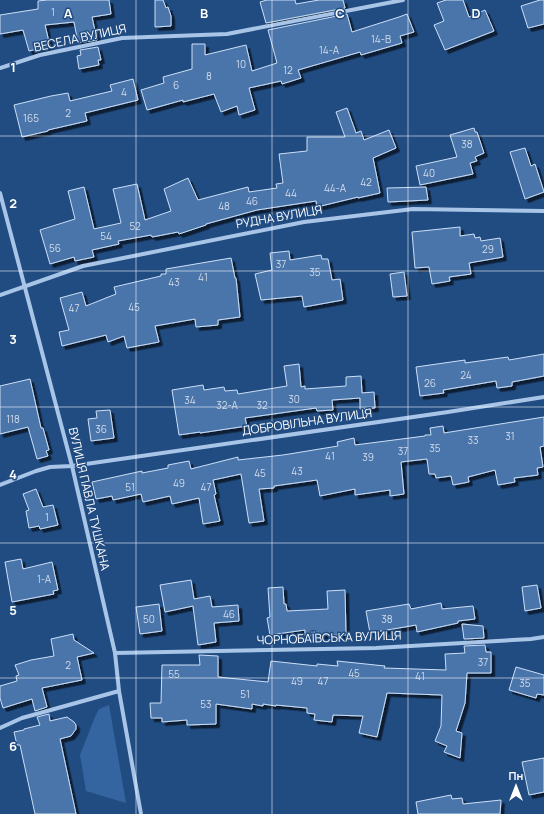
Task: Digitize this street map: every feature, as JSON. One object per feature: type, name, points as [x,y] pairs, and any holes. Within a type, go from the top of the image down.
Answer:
[{"type":"street","name":"ВЕСЕЛА ВУЛИЦЯ","points":[[0,68],[40,55],[122,38],[227,34],[403,0]]},
{"type":"street","name":"ВУЛИЦЯ ПАВЛА ТУШКАНА","points":[[0,192],[72,466],[115,653],[119,691],[141,814]]},
{"type":"street","name":"РУДНА ВУЛИЦЯ","points":[[0,296],[83,266],[304,222],[413,209],[544,212]]},
{"type":"street","name":"ДОБРОВІЛЬНА ВУЛИЦЯ","points":[[0,486],[36,471],[50,467],[72,466],[544,397]]},
{"type":"street","name":"ЧОРНОБАЇВСЬКА ВУЛИЦЯ","points":[[115,653],[376,648],[544,637]]},
{"type":"street","points":[[0,728],[22,718],[119,691]]},
{"type":"shaded area","points":[[109,705],[126,803],[86,791],[80,755],[99,709]]},
{"type":"building","points":[[109,0],[111,14],[92,17],[97,40],[78,43],[74,22],[45,25],[50,46],[29,51],[23,30],[0,34],[0,15],[38,9],[38,1]]},
{"type":"building","points":[[155,0],[163,0],[166,8],[168,7],[171,16],[171,26],[155,27]]},
{"type":"building","points":[[267,0],[295,0],[296,4],[319,0],[343,0],[345,8],[266,23],[260,2]]},
{"type":"building","points":[[446,0],[463,0],[469,17],[485,10],[494,31],[445,50],[434,25],[444,21],[437,3]]},
{"type":"building","points":[[544,0],[544,24],[528,28],[521,6]]},
{"type":"building","points":[[347,14],[352,32],[407,14],[414,32],[400,36],[402,43],[361,55],[360,52],[298,70],[301,78],[282,84],[281,81],[249,88],[255,110],[239,115],[237,106],[221,112],[214,94],[183,102],[183,100],[147,110],[141,90],[164,83],[163,77],[192,69],[192,44],[205,44],[205,55],[246,45],[252,71],[277,63],[268,30]]},
{"type":"building","points":[[98,47],[101,60],[98,60],[99,65],[79,69],[77,56],[81,55],[80,50]]},
{"type":"building","points":[[133,79],[138,100],[85,113],[87,121],[22,137],[14,105],[68,93],[70,101],[112,91],[110,85]]},
{"type":"building","points":[[347,108],[356,133],[361,131],[364,140],[389,130],[396,148],[373,158],[380,193],[317,207],[316,201],[257,210],[206,224],[179,234],[178,232],[152,237],[151,235],[118,241],[119,244],[92,250],[94,257],[75,261],[74,257],[50,264],[40,230],[75,219],[68,191],[84,187],[94,229],[121,223],[113,189],[137,184],[145,220],[171,211],[164,189],[188,178],[198,200],[248,187],[249,192],[277,188],[276,184],[283,183],[279,154],[307,151],[307,137],[345,137],[336,112]]},
{"type":"building","points":[[474,128],[475,132],[477,132],[484,153],[475,157],[477,161],[470,163],[473,174],[420,185],[416,166],[457,157],[450,135]]},
{"type":"building","points":[[525,148],[531,166],[535,164],[544,192],[525,199],[510,152]]},
{"type":"building","points":[[426,187],[428,200],[388,202],[387,188]]},
{"type":"building","points":[[460,227],[460,236],[474,234],[475,238],[480,237],[481,241],[500,238],[503,257],[469,263],[471,274],[449,277],[450,281],[432,284],[429,267],[415,268],[412,232]]},
{"type":"building","points":[[289,251],[290,260],[321,255],[322,259],[328,259],[332,280],[340,279],[343,300],[304,307],[302,296],[261,300],[255,274],[272,270],[270,253]]},
{"type":"building","points":[[231,258],[236,278],[240,317],[218,320],[218,325],[196,327],[195,319],[155,326],[159,342],[127,348],[124,336],[108,342],[106,335],[62,346],[59,332],[69,330],[60,298],[82,292],[86,306],[116,294],[114,287],[161,276],[161,274],[166,274],[166,269]]},
{"type":"building","points":[[404,272],[407,296],[393,297],[390,274]]},
{"type":"building","points":[[544,354],[544,376],[512,382],[512,386],[497,388],[496,381],[443,390],[444,393],[420,396],[416,367],[465,360],[465,363],[508,357],[509,360]]},
{"type":"building","points":[[299,364],[301,387],[305,386],[305,389],[346,386],[346,377],[361,376],[362,393],[374,392],[375,408],[360,409],[360,398],[332,400],[333,410],[317,411],[316,408],[245,418],[247,426],[179,435],[172,390],[203,385],[204,390],[224,387],[225,391],[237,390],[238,394],[287,386],[284,366]]},
{"type":"building","points":[[30,379],[41,428],[43,428],[49,450],[46,451],[48,456],[37,459],[28,427],[0,434],[0,386]]},
{"type":"building","points":[[110,410],[114,438],[91,441],[88,419],[97,418],[96,411]]},
{"type":"building","points":[[544,417],[544,446],[540,447],[543,467],[537,468],[538,475],[514,478],[515,482],[498,485],[495,470],[468,477],[469,482],[453,485],[451,476],[436,478],[435,474],[429,474],[427,459],[401,462],[404,494],[390,496],[390,490],[355,495],[355,489],[320,496],[317,480],[274,486],[274,488],[259,489],[264,521],[249,523],[241,474],[213,480],[216,494],[214,495],[220,521],[203,524],[199,498],[172,504],[170,496],[143,502],[141,494],[113,500],[112,496],[96,499],[92,482],[142,471],[142,473],[168,468],[168,465],[189,461],[191,469],[238,457],[238,460],[283,455],[338,446],[337,442],[354,438],[355,445],[431,435],[430,428],[443,426],[444,433]]},
{"type":"building","points":[[36,489],[43,507],[53,505],[58,525],[40,529],[39,526],[29,528],[26,511],[29,510],[23,494]]},
{"type":"building","points":[[21,559],[23,569],[52,562],[58,590],[53,591],[54,594],[12,602],[5,562]]},
{"type":"building","points":[[191,580],[194,599],[210,596],[212,607],[238,605],[239,621],[214,623],[216,642],[198,645],[193,606],[165,612],[160,585]]},
{"type":"building","points":[[537,585],[541,608],[525,611],[522,587]]},
{"type":"building","points":[[283,587],[284,604],[286,604],[287,611],[328,609],[327,591],[345,590],[346,635],[305,636],[305,630],[270,635],[267,618],[270,617],[268,588]]},
{"type":"building","points":[[441,603],[442,609],[473,606],[475,619],[458,621],[458,623],[417,632],[416,625],[370,633],[366,611],[409,604],[411,609]]},
{"type":"building","points":[[159,604],[162,631],[140,634],[136,607]]},
{"type":"building","points":[[462,624],[483,626],[484,638],[464,639]]},
{"type":"building","points":[[73,634],[74,640],[94,653],[77,657],[82,680],[42,688],[47,707],[35,711],[32,699],[3,708],[0,698],[0,686],[17,681],[16,676],[19,675],[15,665],[31,660],[54,656],[51,639]]},
{"type":"building","points":[[485,645],[486,652],[491,652],[491,673],[467,673],[465,703],[456,731],[462,733],[460,758],[444,752],[447,746],[435,741],[441,726],[442,695],[387,693],[377,737],[359,733],[363,716],[333,715],[332,722],[314,720],[315,714],[307,713],[307,708],[276,705],[263,704],[263,706],[252,704],[252,709],[216,704],[216,724],[187,725],[187,720],[162,722],[162,718],[151,718],[150,703],[161,703],[162,665],[200,665],[199,655],[218,656],[218,677],[268,682],[271,661],[317,666],[317,664],[338,666],[337,661],[385,666],[384,668],[446,670],[445,654],[465,653],[464,646]]},
{"type":"building","points":[[516,667],[544,675],[544,695],[537,694],[536,698],[509,690]]},
{"type":"building","points":[[49,714],[50,721],[67,717],[76,725],[76,729],[71,736],[60,739],[76,814],[35,814],[20,745],[17,745],[14,732],[40,725],[37,717]]},
{"type":"building","points":[[544,758],[544,792],[529,795],[522,762]]},
{"type":"building","points":[[451,795],[452,799],[462,798],[463,804],[501,800],[500,814],[418,814],[416,802]]}]
